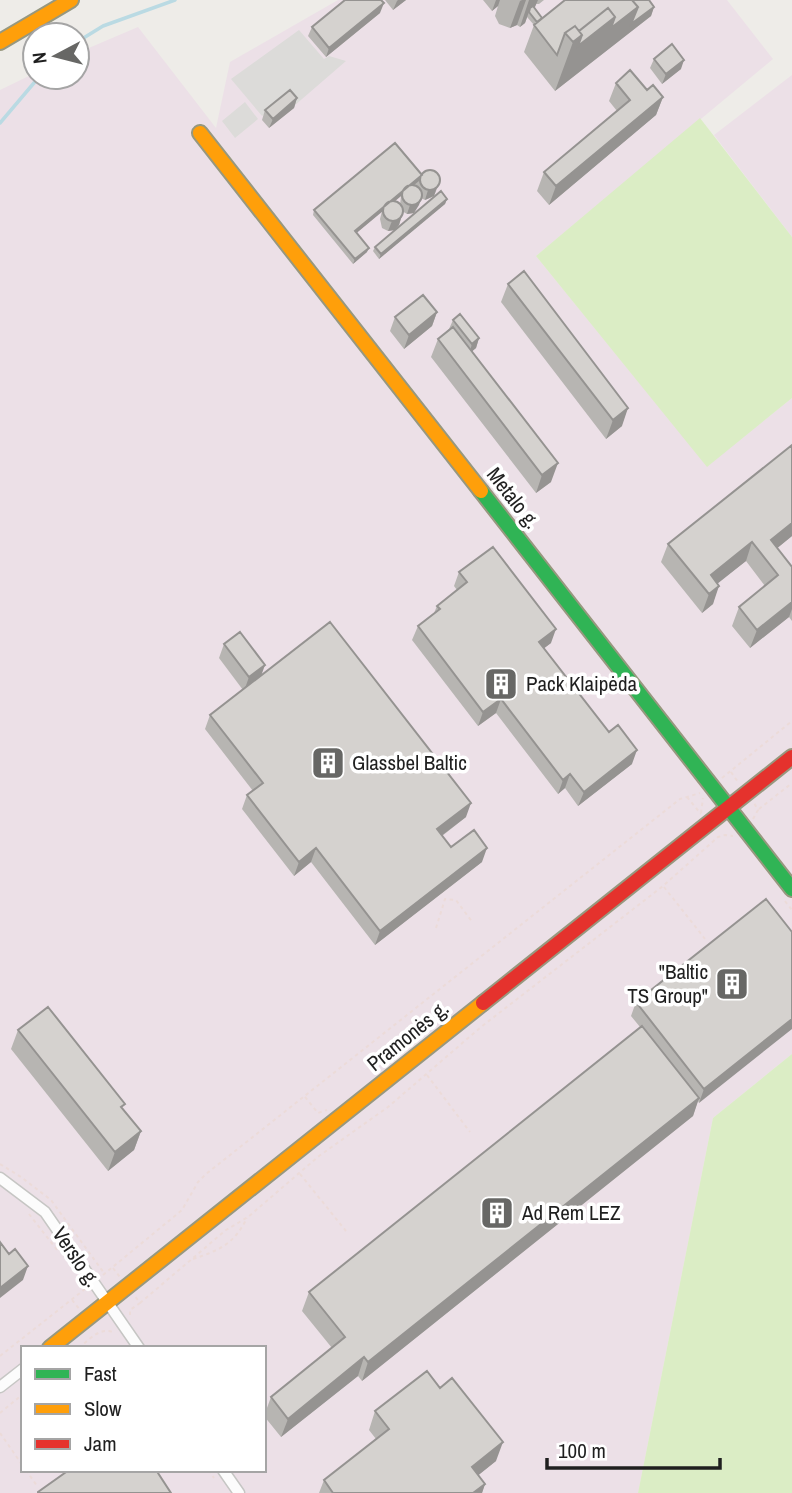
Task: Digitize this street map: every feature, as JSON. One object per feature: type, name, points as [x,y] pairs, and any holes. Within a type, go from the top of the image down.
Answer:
[{"type":"street","points":[[0,41],[71,0]]},
{"type":"street","name":"Metalo g.","points":[[200,133],[792,889]]},
{"type":"street","name":"Pramonės g.","points":[[52,1346],[792,757]]},
{"type":"street","name":"Verslo g.","points":[[0,1178],[46,1212],[138,1346]]},
{"type":"street","points":[[0,1387],[21,1371]]},
{"type":"street","points":[[224,1472],[239,1493]]},
{"type":"path","points":[[0,1356],[182,1210],[198,1182],[206,1174],[680,799],[702,793],[792,721]]},
{"type":"path","points":[[758,810],[792,783]]},
{"type":"path","points":[[140,1303],[197,1253],[248,1217],[299,1173],[388,1107],[481,1027],[663,886],[718,837]]},
{"type":"path","points":[[663,886],[705,939]]},
{"type":"path","points":[[436,928],[445,899],[456,900],[473,923]]},
{"type":"path","points":[[426,1074],[471,1132]]},
{"type":"path","points":[[304,1096],[318,1112],[336,1108],[341,1116]]},
{"type":"path","points":[[299,1173],[345,1231]]},
{"type":"path","points":[[25,1212],[34,1219],[64,1259]]},
{"type":"path","points":[[193,1259],[212,1253],[231,1242],[248,1217]]},
{"type":"path","points":[[81,1346],[98,1332],[108,1330],[115,1333],[120,1340]]},
{"type":"path","points":[[0,1413],[21,1396]]},
{"type":"path","points":[[0,1433],[21,1463]]},
{"type":"path","points":[[27,1472],[37,1486]]},
{"type":"shaded area","points":[[338,0],[727,0],[773,59],[536,256],[707,466],[792,398],[792,1054],[713,1118],[638,1493],[0,1493],[0,90],[21,80],[21,91],[91,91],[91,47],[138,27],[216,128],[230,62]]},
{"type":"shaded area","points":[[299,30],[324,59],[329,56],[346,61],[294,106],[286,97],[262,116],[231,79]]},
{"type":"shaded area","points":[[792,75],[792,237],[714,135]]},
{"type":"shaded area","points":[[245,102],[258,119],[235,138],[222,121]]},
{"type":"green space","points":[[700,118],[792,237],[792,398],[707,467],[536,256]]},
{"type":"green space","points":[[792,1054],[792,1493],[638,1493],[713,1118]]},
{"type":"building","points":[[345,0],[381,0],[384,3],[329,48],[312,27]]},
{"type":"building","points":[[565,0],[632,0],[638,7],[611,28],[615,17],[608,8],[579,31],[575,26],[565,33],[557,55],[534,25]]},
{"type":"building","points":[[632,0],[649,0],[654,7],[631,24],[638,7]]},
{"type":"building","points":[[533,6],[542,18],[537,22],[529,12]]},
{"type":"building","points":[[608,8],[615,17],[578,46],[582,35],[579,31]]},
{"type":"building","points":[[575,26],[582,35],[573,42],[565,33]]},
{"type":"building","points":[[672,44],[684,60],[666,74],[654,59]]},
{"type":"building","points":[[630,70],[647,90],[653,85],[663,97],[556,186],[544,172],[630,100],[616,83]]},
{"type":"building","points":[[290,90],[297,98],[273,119],[265,110]]},
{"type":"building","points":[[395,143],[422,175],[355,231],[369,248],[355,259],[314,210]]},
{"type":"building","points":[[430,170],[437,173],[440,180],[437,187],[430,190],[423,187],[420,180],[423,173]]},
{"type":"building","points":[[412,185],[419,188],[422,195],[419,202],[412,205],[405,202],[402,195],[405,188]]},
{"type":"building","points":[[441,191],[447,199],[381,254],[375,247]]},
{"type":"building","points":[[393,201],[400,204],[403,211],[400,218],[393,221],[386,218],[383,211],[386,204]]},
{"type":"building","points":[[524,271],[628,408],[613,420],[508,284]]},
{"type":"building","points":[[423,295],[437,312],[409,335],[395,317]]},
{"type":"building","points":[[460,314],[479,338],[472,344],[453,320]]},
{"type":"building","points":[[453,327],[558,463],[542,475],[438,339]]},
{"type":"building","points":[[792,445],[792,523],[771,540],[792,567],[792,602],[757,630],[739,607],[778,575],[752,542],[711,575],[719,586],[709,594],[668,544]]},
{"type":"building","name":"Pack Klaipėda","points":[[493,547],[556,629],[539,642],[609,732],[618,725],[637,750],[584,792],[570,774],[563,780],[501,699],[483,712],[418,626],[440,609],[437,606],[467,582],[459,572]]},
{"type":"building","name":"Glassbel Baltic","points":[[330,622],[471,803],[437,829],[451,847],[474,830],[487,848],[380,931],[316,848],[299,862],[247,795],[263,783],[210,715]]},
{"type":"building","points":[[240,632],[265,665],[249,677],[224,644]]},
{"type":"building","name":"\"Baltic TS Group\"","points":[[766,899],[792,932],[792,1019],[704,1089],[636,1002]]},
{"type":"building","points":[[48,1007],[125,1104],[121,1107],[141,1131],[115,1152],[18,1030]]},
{"type":"building","name":"Ad Rem LEZ","points":[[642,1026],[699,1098],[368,1362],[364,1357],[288,1419],[271,1397],[345,1337],[309,1292]]},
{"type":"building","points":[[0,1242],[9,1254],[15,1249],[28,1266],[0,1288]]},
{"type":"building","points":[[427,1371],[440,1388],[452,1378],[503,1442],[472,1467],[485,1484],[473,1493],[333,1493],[324,1480],[389,1429],[375,1411]]},
{"type":"building","points":[[66,1472],[157,1472],[171,1493],[38,1493]]},
{"type":"waterway","points":[[91,33],[103,26],[175,0]]},
{"type":"waterway","points":[[0,123],[27,91]]},
{"type":"traffic: fast","points":[[481,491],[792,889]]},
{"type":"traffic: slow","points":[[0,42],[71,0]]},
{"type":"traffic: slow","points":[[200,133],[481,491]]},
{"type":"traffic: slow","points":[[53,1346],[483,1003]]},
{"type":"traffic: jam","points":[[483,1003],[792,757]]},
{"type":"place","name":"Pack Klaipėda","points":[[501,684]]},
{"type":"place","name":"Glassbel Baltic","points":[[328,763]]},
{"type":"place","name":"\"Baltic TS Group\"","points":[[732,984]]},
{"type":"place","name":"Ad Rem LEZ","points":[[497,1213]]}]
